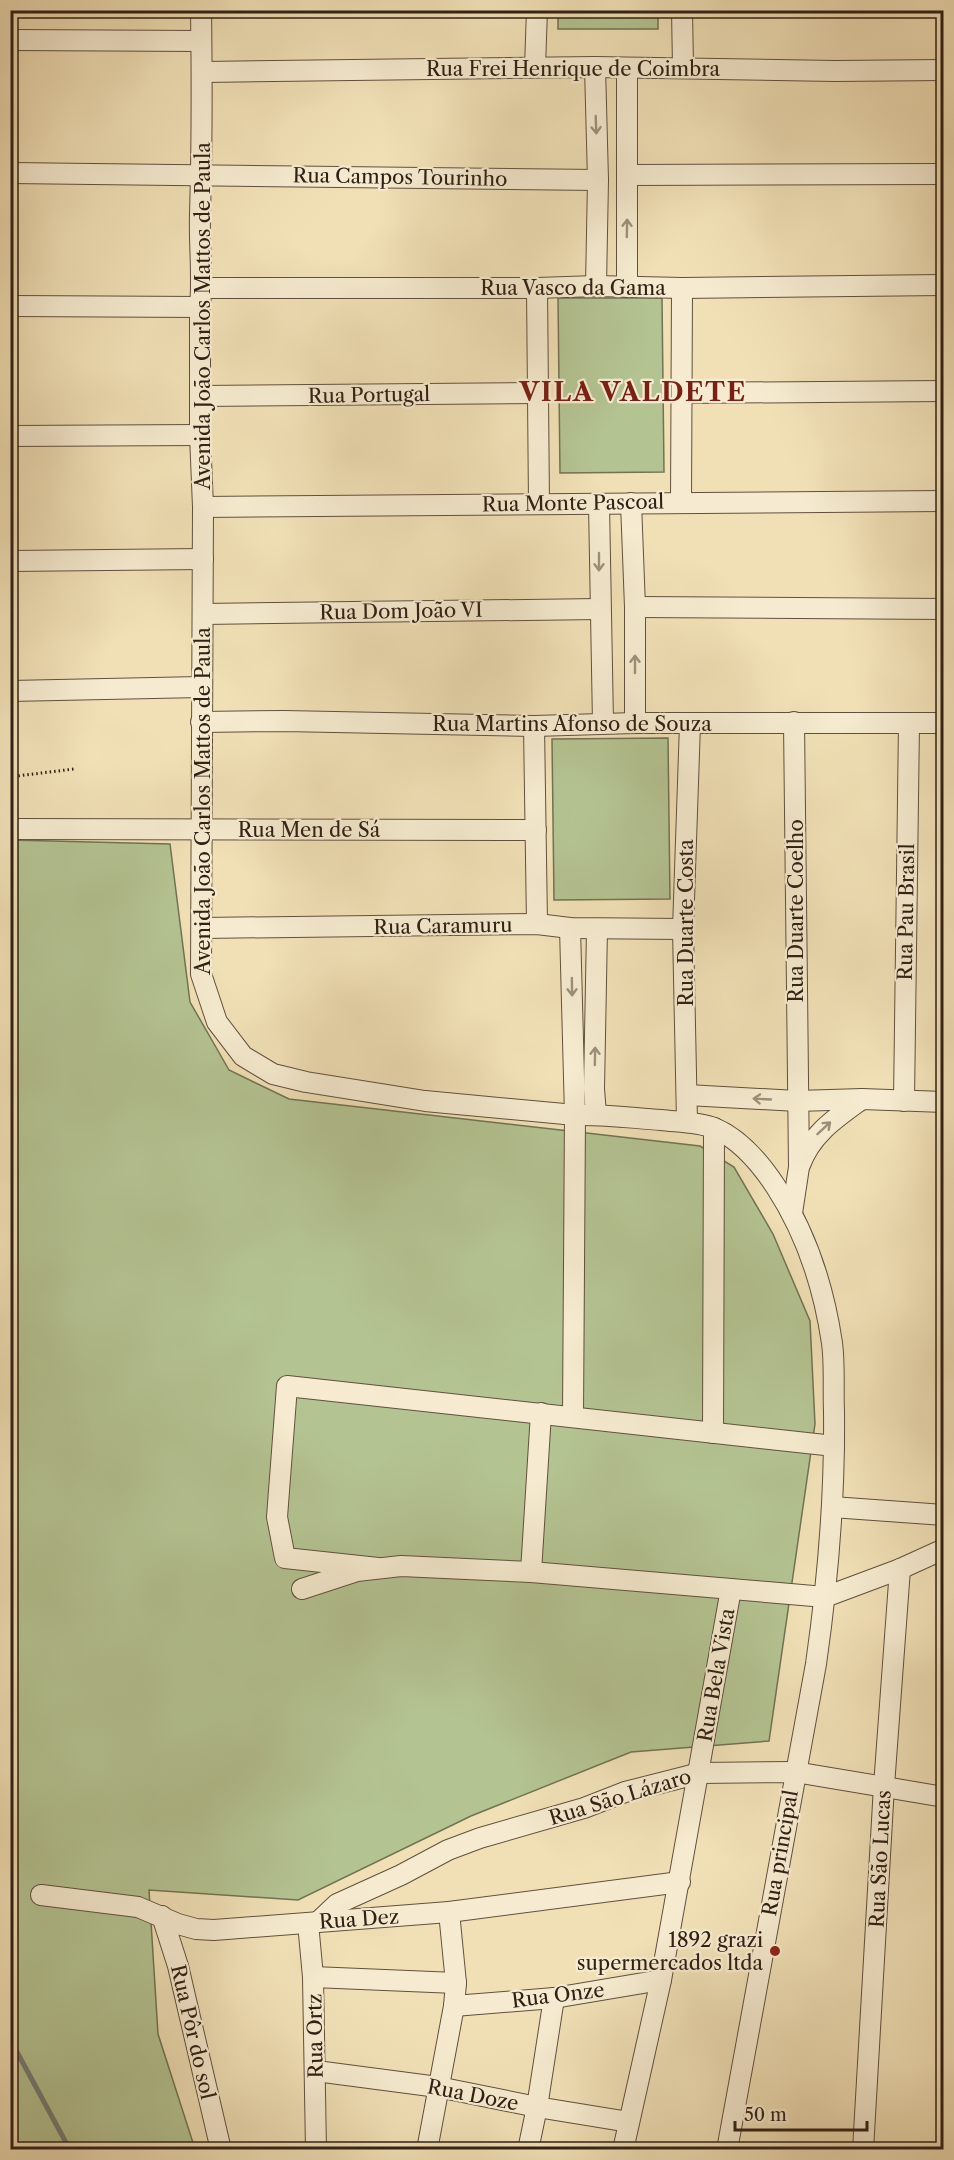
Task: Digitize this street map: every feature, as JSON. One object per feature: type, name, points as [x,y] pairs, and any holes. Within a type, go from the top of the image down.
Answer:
[{"type":"street","name":"Avenida João Carlos Mattos de Paula","points":[[201,10],[203,72],[200,216],[200,435],[203,507],[201,974],[217,1022],[243,1056],[273,1074],[306,1082],[425,1101],[575,1115],[596,1114],[687,1122],[714,1128],[738,1143],[765,1170],[792,1213],[812,1261],[827,1316],[832,1346],[834,1446]]},
{"type":"street","points":[[535,67],[537,10]]},
{"type":"street","points":[[682,10],[683,67]]},
{"type":"street","points":[[10,40],[201,41]]},
{"type":"street","name":"Rua Frei Henrique de Coimbra","points":[[203,72],[535,67],[944,70]]},
{"type":"street","points":[[595,67],[598,180],[596,286]]},
{"type":"street","points":[[627,68],[627,287]]},
{"type":"street","name":"Rua Campos Tourinho","points":[[10,173],[598,180]]},
{"type":"street","points":[[628,174],[944,174]]},
{"type":"street","name":"Rua Vasco da Gama","points":[[10,306],[201,297],[596,286],[682,288],[944,285]]},
{"type":"street","points":[[537,288],[539,504]]},
{"type":"street","points":[[681,502],[682,288]]},
{"type":"street","points":[[682,393],[944,391]]},
{"type":"street","name":"Rua Portugal","points":[[201,396],[538,393]]},
{"type":"street","points":[[10,436],[200,435]]},
{"type":"street","name":"Rua Monte Pascoal","points":[[203,507],[944,501]]},
{"type":"street","points":[[631,503],[635,723]]},
{"type":"street","points":[[598,504],[603,723]]},
{"type":"street","points":[[10,561],[203,559]]},
{"type":"street","points":[[634,607],[944,609]]},
{"type":"street","name":"Rua Dom João VI","points":[[203,614],[599,609]]},
{"type":"street","points":[[10,692],[201,687]]},
{"type":"street","name":"Rua Martins Afonso de Souza","points":[[201,722],[534,726],[603,723],[944,723]]},
{"type":"street","name":"Rua Duarte Coelho","points":[[795,722],[799,1167]]},
{"type":"street","name":"Rua Pau Brasil","points":[[904,1101],[909,723]]},
{"type":"street","name":"Rua Duarte Costa","points":[[687,1122],[683,929],[690,724]]},
{"type":"street","points":[[534,726],[537,924]]},
{"type":"street","name":"Rua Men de Sá","points":[[10,828],[536,830]]},
{"type":"street","name":"Rua Caramuru","points":[[202,928],[537,924],[570,928],[683,929]]},
{"type":"street","points":[[570,928],[575,1115],[573,1416]]},
{"type":"street","points":[[596,1114],[594,1089],[597,928]]},
{"type":"street","points":[[687,1095],[797,1101],[862,1099],[944,1102]]},
{"type":"street","points":[[792,1213],[799,1167],[806,1149],[819,1133],[862,1099]]},
{"type":"street","points":[[713,1432],[714,1128]]},
{"type":"street","points":[[378,1568],[285,1558],[277,1517],[287,1386],[834,1446]]},
{"type":"street","points":[[531,1572],[541,1413]]},
{"type":"street","name":"Rua principal","points":[[727,2150],[816,1664],[825,1597],[834,1446]]},
{"type":"street","points":[[832,1507],[944,1515]]},
{"type":"street","points":[[302,1589],[357,1571],[401,1566],[531,1572],[825,1597],[900,1569],[944,1549]]},
{"type":"street","name":"Rua São Lucas","points":[[863,2150],[884,1786],[900,1569]]},
{"type":"street","name":"Rua Bela Vista","points":[[623,2150],[661,1980],[680,1882],[731,1589]]},
{"type":"street","name":"Rua São Lázaro","points":[[313,1922],[338,1904],[448,1850],[480,1838],[584,1808],[625,1792],[699,1773],[795,1772],[944,1797]]},
{"type":"street","name":"Rua Dez","points":[[41,1895],[138,1907],[187,1927],[214,1930],[449,1912],[680,1882]]},
{"type":"street","points":[[428,2150],[454,2006],[456,1983],[449,1912]]},
{"type":"street","name":"Rua Pôr do sol","points":[[162,1916],[178,1966],[221,2150]]},
{"type":"street","name":"Rua Ortz","points":[[313,1922],[316,2150]]},
{"type":"street","points":[[313,1977],[456,1983]]},
{"type":"street","name":"Rua Onze","points":[[454,2006],[554,1998],[661,1980]]},
{"type":"street","points":[[528,2150],[554,1998]]},
{"type":"street","name":"Rua Doze","points":[[316,2071],[438,2087],[537,2107],[629,2122]]},
{"type":"path","points":[[10,779],[16,776],[74,769]]},
{"type":"green space","points":[[558,11],[658,11],[658,29],[558,29]]},
{"type":"green space","points":[[558,298],[662,298],[664,472],[560,473]]},
{"type":"green space","points":[[668,738],[670,899],[554,900],[552,739]]},
{"type":"green space","points":[[11,840],[170,844],[190,1002],[229,1070],[289,1099],[700,1146],[734,1167],[773,1234],[810,1321],[815,1424],[769,1741],[631,1752],[471,1816],[298,1900],[149,1890],[158,2034],[195,2149],[11,2150]]},
{"type":"waterway","points":[[10,2039],[70,2150]]},
{"type":"place","name":"1892 grazi supermercados ltda","points":[[775,1951]]},
{"type":"district","name":"VILA VALDETE","points":[[633,392]]}]
